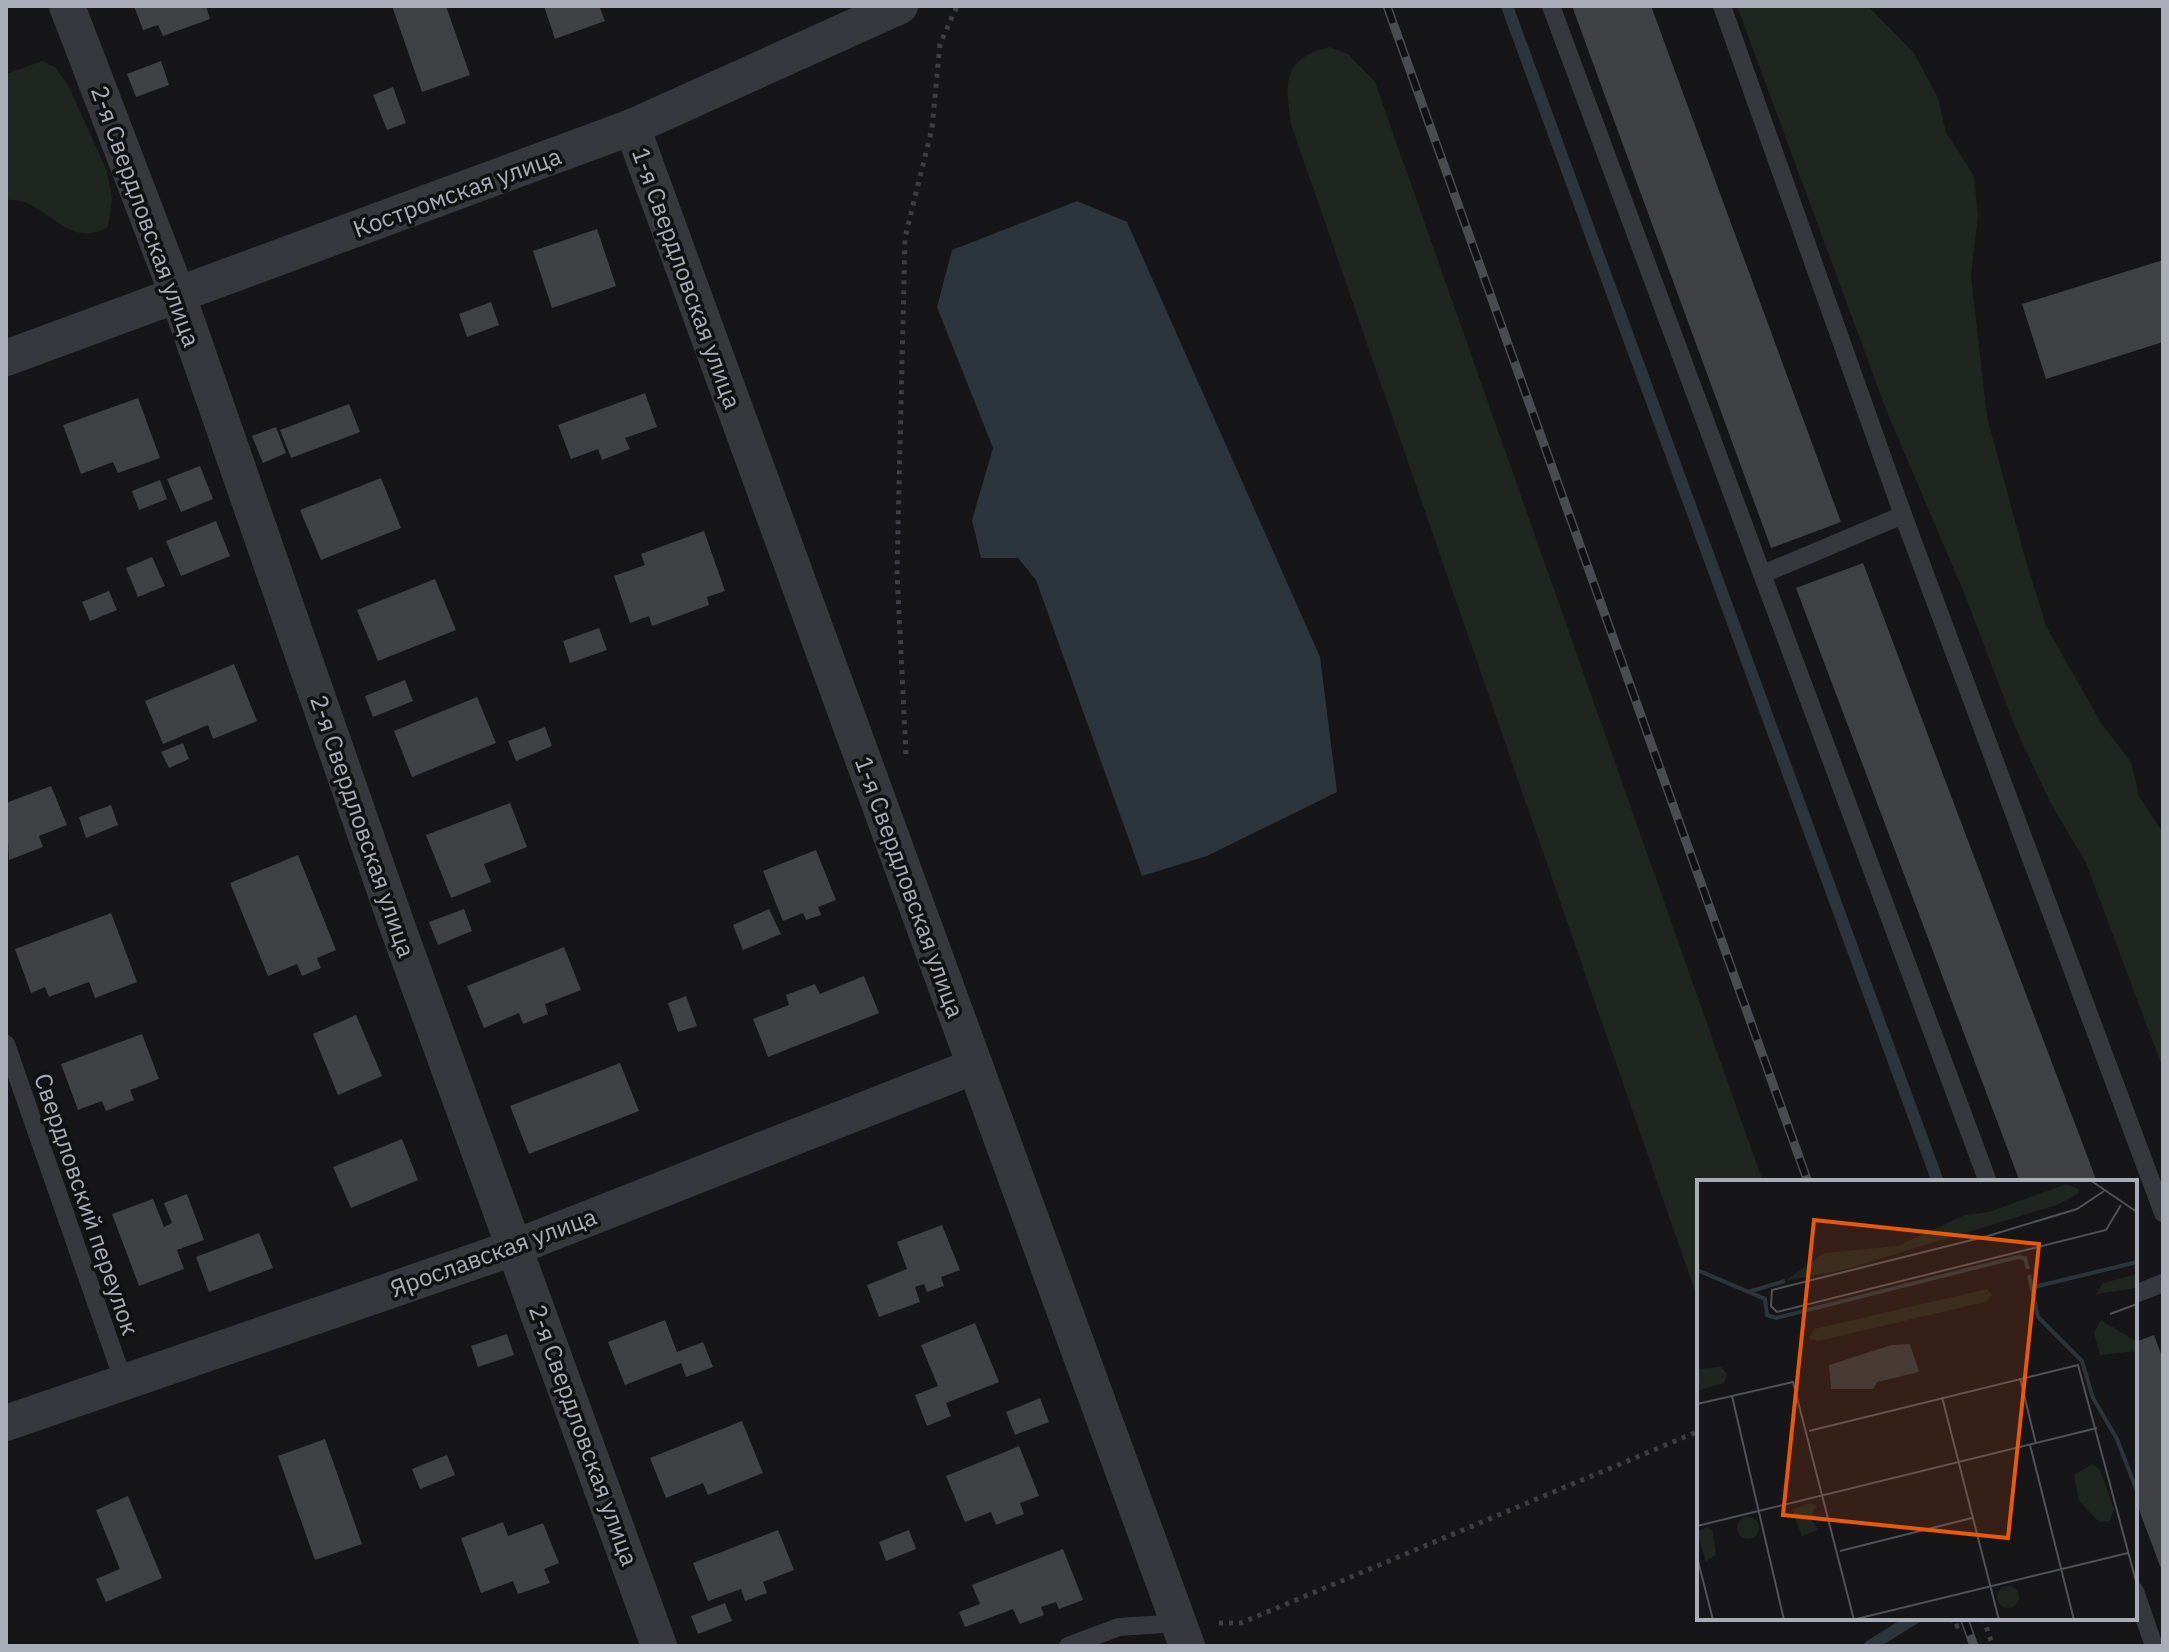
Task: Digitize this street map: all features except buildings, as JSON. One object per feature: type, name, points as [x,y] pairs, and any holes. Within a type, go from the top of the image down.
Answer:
[{"type":"street","name":"2-я Свердловская улица","points":[[67,6],[178,296],[399,931],[659,1646]]},
{"type":"street","name":"Костромская улица","points":[[6,358],[632,127],[900,6]]},
{"type":"street","name":"1-я Свердловская улица","points":[[632,127],[1183,1634]]},
{"type":"street","name":"Ярославская улица","points":[[6,1423],[123,1380],[516,1247],[975,1066]]},
{"type":"lane","points":[[1551,6],[1987,1180]]},
{"type":"lane","points":[[1722,6],[1903,515],[2163,1213]]},
{"type":"lane","points":[[1763,574],[1903,515]]},
{"type":"lane","name":"Свердловский переулок","points":[[6,1044],[123,1380]]},
{"type":"lane","points":[[2137,1293],[2163,1283]]},
{"type":"lane","points":[[2137,1597],[2154,1646]]},
{"type":"lane","points":[[1068,1646],[1119,1627],[1183,1634]]},
{"type":"path","points":[[906,757],[897,572],[905,238],[932,128],[940,44],[957,6]]},
{"type":"path","points":[[1183,1634],[1241,1623],[1697,1432]]},
{"type":"path","points":[[1952,1620],[1955,1627],[1971,1620]]},
{"type":"path","points":[[1984,1620],[1993,1646]]},
{"type":"shaded area","points":[[1737,6],[1868,6],[1914,53],[1938,98],[1946,132],[1974,176],[1978,216],[1971,276],[1987,417],[2024,554],[2046,626],[2101,723],[2131,762],[2139,796],[2163,833],[2163,1069],[2086,863],[2050,802],[2015,727],[1965,595],[1887,412]]},
{"type":"shaded area","points":[[1329,47],[1348,54],[1375,82],[1762,1180],[1697,1180],[1697,1297],[1291,124],[1288,96],[1290,74],[1302,58]]},
{"type":"shaded area","points":[[42,61],[55,67],[68,85],[107,171],[112,199],[108,227],[93,233],[80,233],[33,206],[6,200],[6,74]]},
{"type":"shaded area","points":[[1077,201],[1127,222],[1320,657],[1337,792],[1207,856],[1142,876],[1036,580],[1018,558],[981,558],[972,520],[993,448],[937,307],[952,250]]},
{"type":"waterway","points":[[1507,6],[1937,1180]]},
{"type":"waterway","points":[[1870,1646],[1912,1620]]},
{"type":"railway","points":[[1387,6],[1807,1180]]},
{"type":"railway","points":[[1965,1620],[1974,1646]]}]
